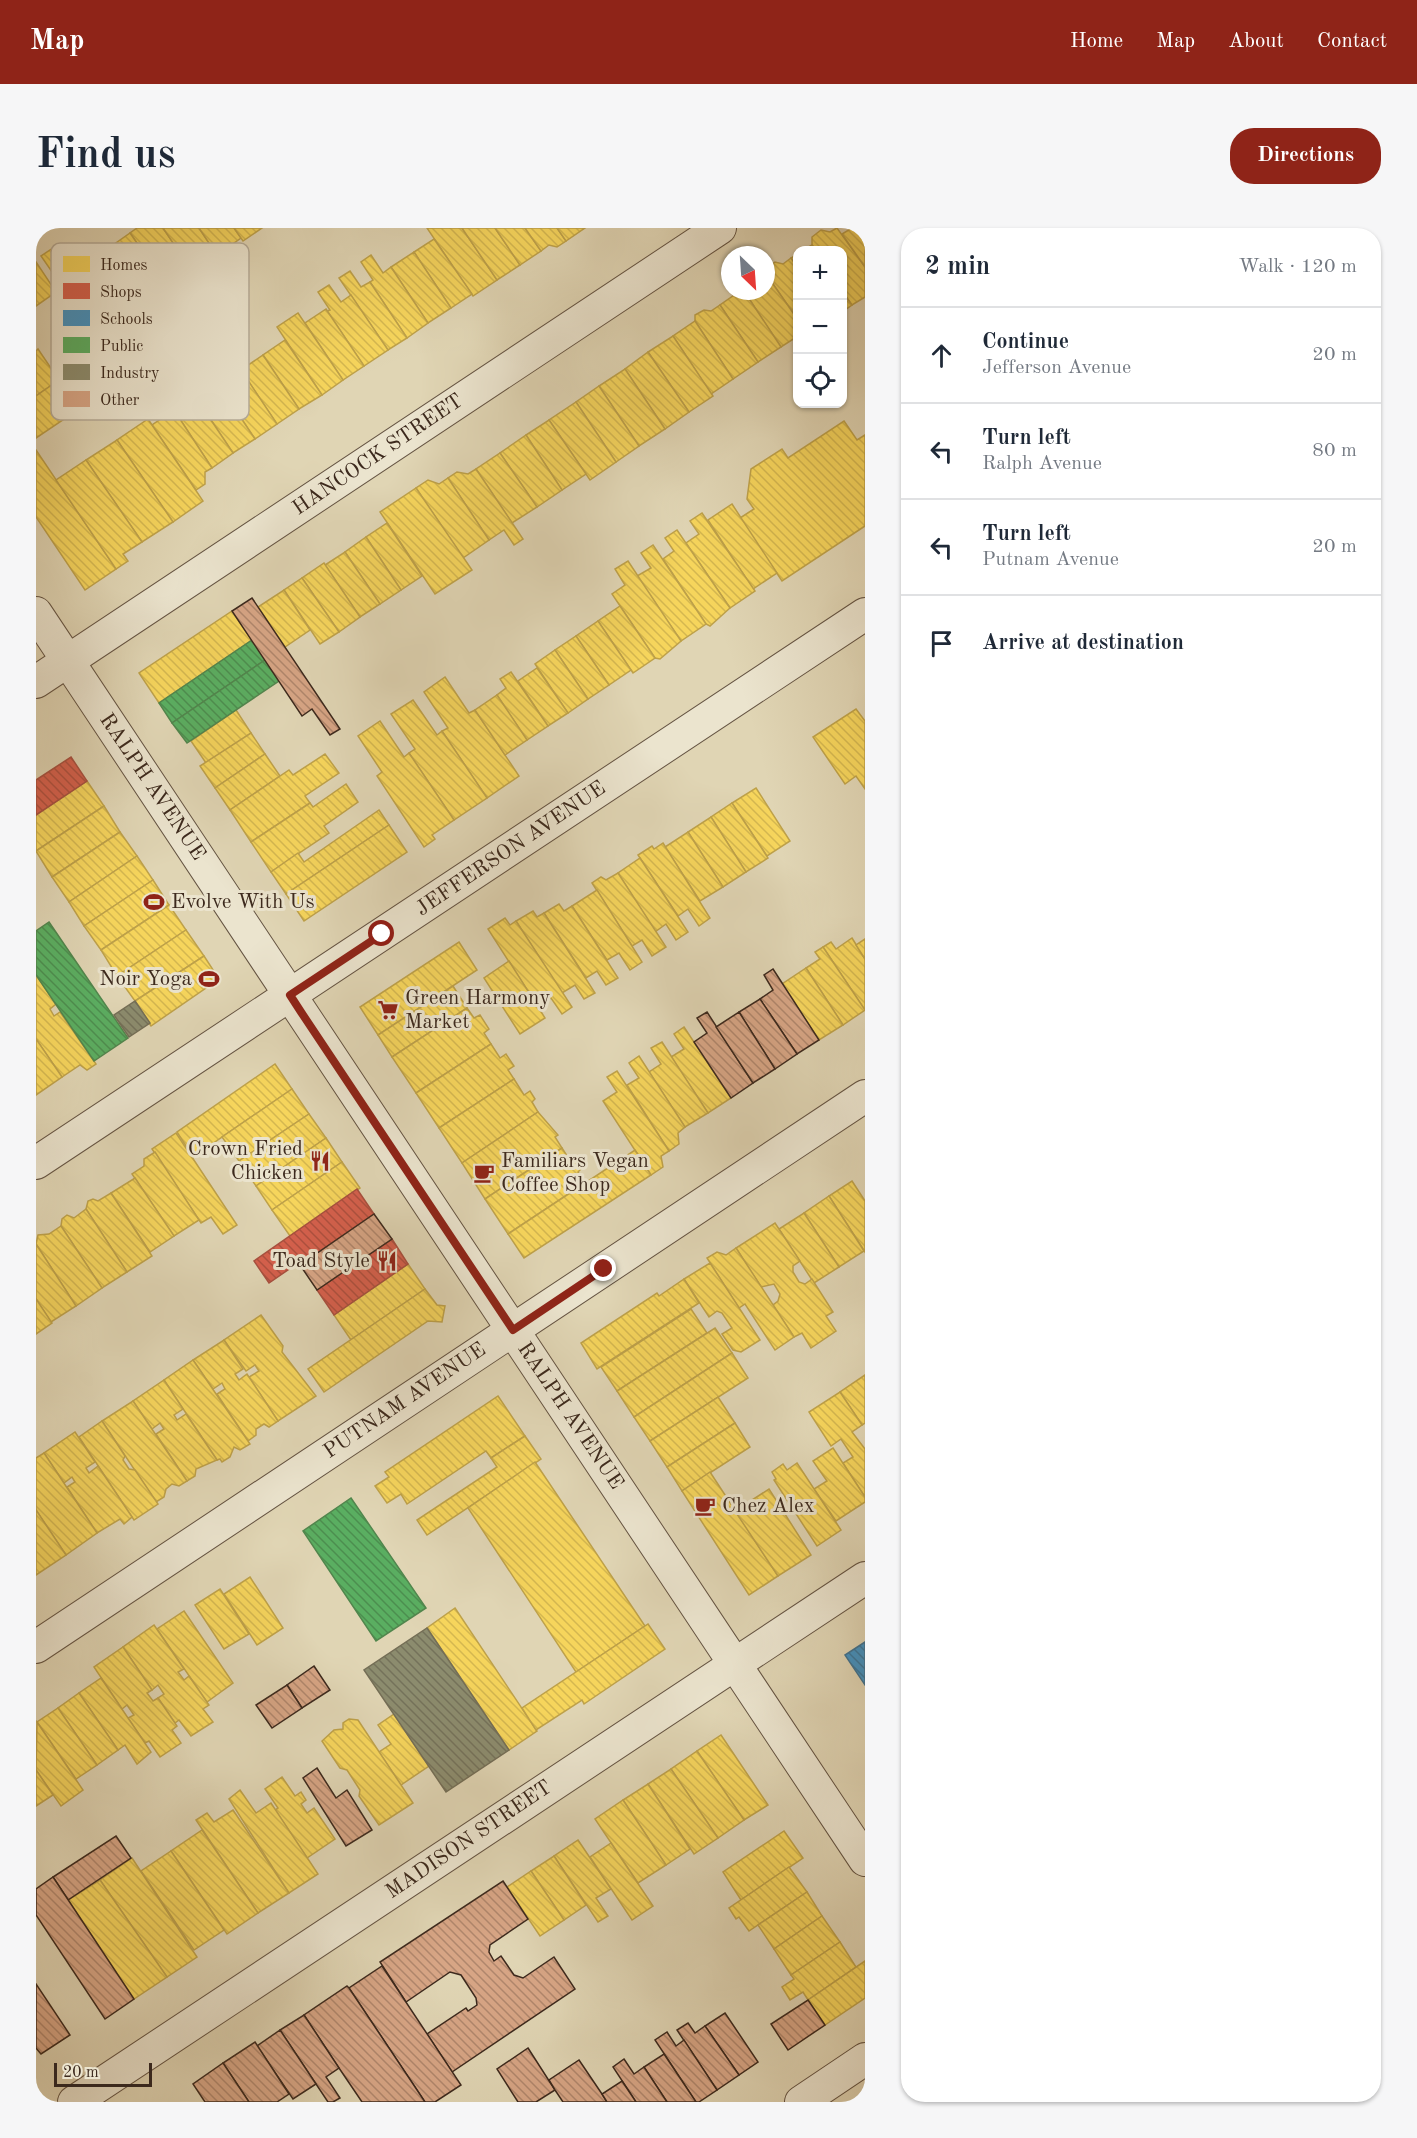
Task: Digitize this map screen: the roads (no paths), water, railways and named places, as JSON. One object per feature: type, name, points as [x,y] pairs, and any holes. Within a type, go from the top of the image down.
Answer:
[{"type":"street","name":"HANCOCK STREET","points":[[36,682],[720,228]]},
{"type":"street","name":"RALPH AVENUE","points":[[36,613],[865,1860]]},
{"type":"street","name":"JEFFERSON AVENUE","points":[[36,1163],[865,614]]},
{"type":"street","name":"PUTNAM AVENUE","points":[[36,1647],[865,1096]]},
{"type":"street","name":"MADISON STREET","points":[[74,2102],[865,1578]]},
{"type":"street","points":[[801,2102],[865,2059]]},
{"type":"place","name":"Evolve With Us","points":[[154,902]]},
{"type":"place","name":"Noir Yoga","points":[[209,979]]},
{"type":"place","name":"Green Harmony Market","points":[[388,1010]]},
{"type":"place","name":"Crown Fried Chicken","points":[[320,1161]]},
{"type":"place","name":"Familiars Vegan Coffee Shop","points":[[484,1173]]},
{"type":"place","name":"Toad Style","points":[[387,1261]]},
{"type":"place","name":"Chez Alex","points":[[705,1506]]}]
